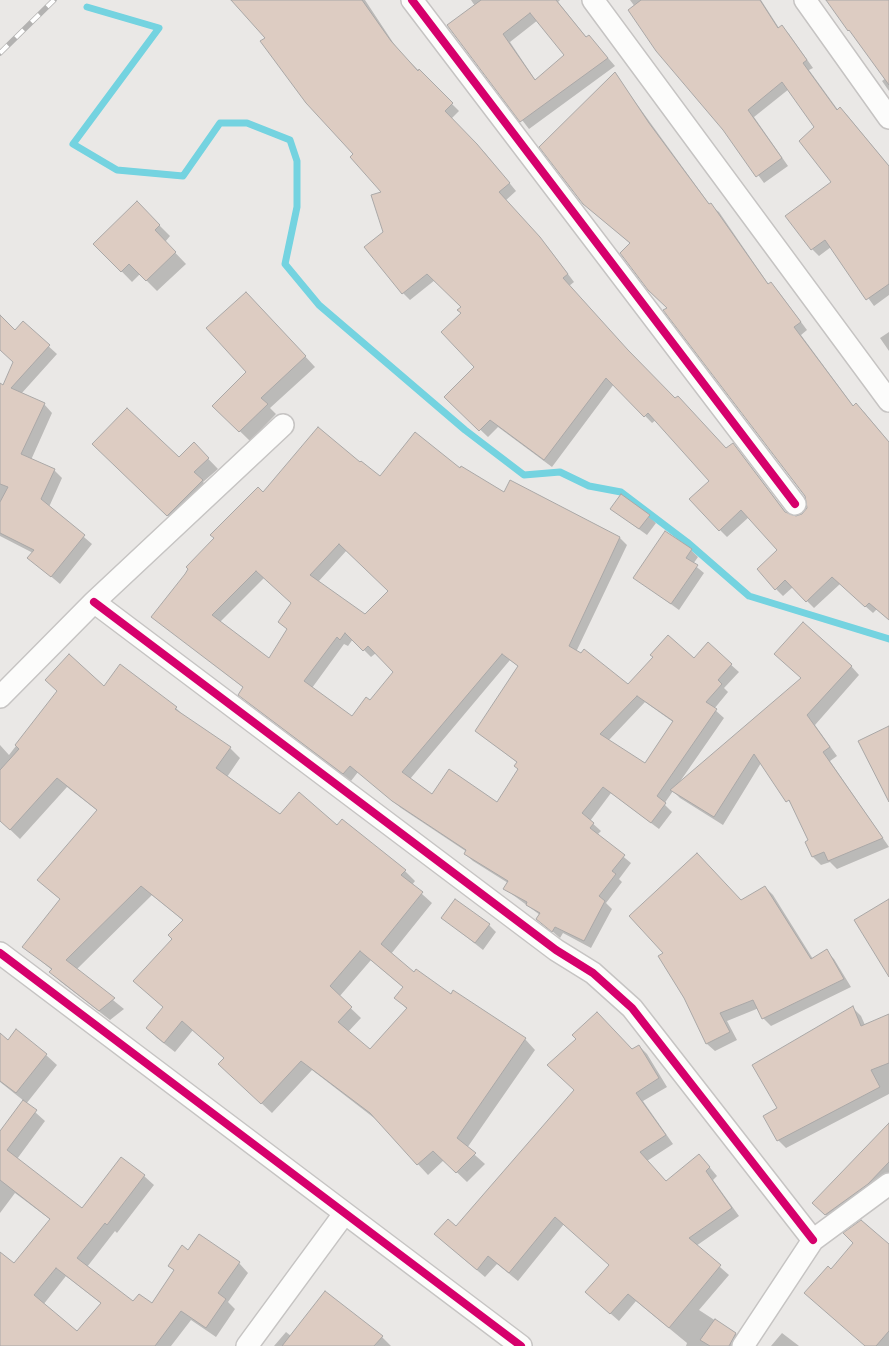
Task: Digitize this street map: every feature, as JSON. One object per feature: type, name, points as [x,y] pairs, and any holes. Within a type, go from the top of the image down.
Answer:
[{"type":"street","points":[[412,0],[796,504]]},
{"type":"street","points":[[594,0],[889,401]]},
{"type":"street","points":[[805,0],[889,118]]},
{"type":"street","points":[[0,697],[94,602],[283,425]]},
{"type":"street","points":[[94,602],[556,950],[600,979],[632,1008],[814,1240]]},
{"type":"street","points":[[0,954],[521,1346]]},
{"type":"street","points":[[743,1346],[814,1240],[889,1185]]},
{"type":"street","points":[[247,1346],[344,1214]]},
{"type":"building","points":[[231,0],[362,0],[391,41],[418,71],[419,69],[453,103],[445,111],[477,144],[510,183],[499,192],[540,237],[568,274],[563,278],[628,350],[675,398],[678,396],[726,448],[733,443],[785,512],[796,516],[802,514],[807,508],[805,496],[663,310],[667,308],[648,290],[620,253],[630,243],[583,204],[539,147],[615,72],[649,123],[709,204],[711,203],[768,284],[771,282],[801,322],[794,327],[853,406],[856,403],[889,442],[889,620],[869,603],[865,607],[832,577],[806,602],[785,580],[775,590],[757,569],[777,550],[741,510],[719,531],[689,499],[709,481],[648,413],[644,417],[606,378],[544,460],[490,420],[479,431],[444,397],[474,367],[441,332],[461,313],[457,310],[461,307],[427,274],[402,294],[364,247],[383,232],[371,195],[381,192],[350,157],[353,154],[306,103],[260,41],[265,38]]},
{"type":"building","points":[[481,0],[556,0],[586,37],[589,35],[608,58],[520,122],[447,25]],"holes":[[[530,13],[564,55],[535,80],[503,34]]]},
{"type":"building","points":[[641,0],[760,0],[778,28],[782,25],[807,60],[803,63],[837,110],[840,107],[889,166],[889,284],[866,300],[825,240],[811,250],[785,216],[831,182],[799,141],[814,127],[782,82],[748,110],[782,158],[756,177],[723,130],[656,51],[628,10]]},
{"type":"building","points":[[826,0],[889,0],[889,85],[848,31]]},
{"type":"building","points":[[137,201],[160,225],[155,230],[176,252],[146,281],[129,264],[121,272],[93,244]]},
{"type":"building","points":[[246,292],[306,356],[261,398],[268,404],[239,432],[212,406],[246,372],[206,328]]},
{"type":"building","points":[[0,315],[15,330],[23,321],[50,345],[11,388],[45,403],[21,454],[55,469],[41,499],[85,535],[51,577],[27,558],[34,550],[0,533],[0,502],[8,487],[0,484],[0,383],[3,385],[13,362],[0,350]]},
{"type":"building","points":[[127,408],[179,457],[194,442],[209,458],[194,472],[203,480],[167,516],[92,444]]},
{"type":"building","points":[[318,427],[380,476],[415,432],[460,468],[461,466],[504,492],[510,480],[620,537],[569,646],[581,653],[584,649],[628,684],[653,657],[650,655],[668,635],[694,658],[708,642],[732,664],[718,680],[722,684],[706,702],[717,709],[657,796],[666,803],[651,823],[603,787],[582,813],[594,823],[590,828],[625,855],[612,871],[616,874],[599,896],[605,901],[584,941],[555,927],[552,932],[536,919],[540,913],[526,905],[527,902],[503,889],[508,881],[464,854],[466,850],[392,801],[350,766],[343,774],[238,695],[243,687],[151,617],[185,574],[188,569],[186,567],[214,538],[210,535],[258,487],[263,492]],"holes":[[[339,544],[388,591],[365,614],[310,575]],[[256,571],[291,603],[278,622],[287,629],[269,658],[212,615]],[[345,633],[363,651],[368,646],[393,672],[370,700],[366,697],[352,716],[304,681],[337,637],[340,640]],[[502,654],[518,666],[475,731],[517,762],[514,766],[518,769],[497,802],[449,769],[432,794],[402,772]],[[637,696],[673,721],[645,763],[600,734]]]},
{"type":"building","points":[[621,494],[650,515],[639,529],[610,509]]},
{"type":"building","points":[[665,531],[692,549],[686,558],[698,565],[671,604],[633,578]]},
{"type":"building","points":[[803,622],[852,666],[807,715],[830,747],[823,752],[883,838],[828,861],[824,852],[812,857],[805,842],[808,840],[789,800],[786,802],[754,754],[714,817],[670,790],[801,678],[774,654]]},
{"type":"building","points":[[69,654],[104,686],[120,664],[177,707],[175,709],[231,747],[216,768],[280,814],[299,792],[337,825],[342,819],[406,870],[401,875],[423,892],[381,944],[414,972],[416,969],[451,994],[453,990],[526,1038],[457,1138],[476,1153],[456,1173],[433,1151],[417,1165],[370,1113],[301,1061],[261,1104],[218,1064],[224,1058],[182,1021],[164,1043],[146,1028],[163,1007],[133,981],[172,939],[168,935],[183,920],[141,886],[66,960],[115,998],[99,1011],[49,972],[52,969],[22,947],[60,899],[37,880],[97,810],[57,778],[10,830],[0,821],[0,770],[19,749],[15,745],[57,691],[45,680]],"holes":[[[360,951],[403,987],[394,998],[407,1008],[370,1049],[338,1022],[352,1007],[330,986]]]},
{"type":"building","points":[[889,726],[889,802],[858,741]]},
{"type":"building","points":[[697,853],[741,900],[765,886],[811,959],[827,949],[844,979],[762,1019],[753,1000],[720,1013],[730,1032],[706,1044],[684,998],[658,956],[663,953],[629,916]]},
{"type":"building","points":[[455,899],[490,924],[475,943],[441,918]]},
{"type":"building","points":[[889,899],[889,977],[854,920]]},
{"type":"building","points":[[853,1006],[861,1026],[889,1014],[889,1063],[871,1070],[880,1087],[777,1141],[763,1116],[777,1108],[752,1065]]},
{"type":"building","points":[[597,1012],[632,1049],[639,1045],[659,1078],[636,1093],[666,1135],[640,1152],[666,1181],[699,1154],[710,1167],[706,1171],[732,1208],[689,1238],[721,1265],[669,1328],[628,1294],[610,1314],[585,1292],[609,1265],[555,1217],[509,1273],[488,1256],[477,1270],[434,1234],[448,1219],[456,1226],[574,1090],[547,1065],[576,1039],[572,1035]]},
{"type":"building","points":[[16,1029],[47,1054],[16,1093],[0,1081],[0,1033],[8,1040]]},
{"type":"building","points":[[23,1100],[37,1110],[7,1150],[82,1208],[121,1157],[145,1175],[107,1225],[105,1223],[77,1258],[133,1301],[139,1294],[152,1303],[174,1270],[168,1266],[182,1245],[188,1250],[199,1234],[240,1262],[218,1293],[226,1299],[206,1328],[181,1311],[155,1346],[0,1346],[0,1252],[14,1263],[50,1219],[0,1180],[0,1131]],"holes":[[[56,1268],[101,1303],[77,1331],[34,1295]]]},
{"type":"building","points":[[889,1123],[889,1162],[868,1184],[825,1215],[812,1203]]},
{"type":"building","points":[[861,1220],[889,1244],[889,1331],[876,1346],[865,1346],[804,1293],[828,1266],[831,1269],[853,1243],[843,1233]]},
{"type":"building","points":[[325,1291],[383,1336],[374,1346],[282,1346]]},
{"type":"building","points":[[715,1319],[736,1333],[729,1346],[710,1346],[700,1340]]},
{"type":"waterway","points":[[87,7],[159,28],[73,144],[117,170],[183,176],[220,123],[247,123],[290,140],[297,161],[297,207],[285,264],[319,305],[465,430],[524,475],[560,472],[589,486],[621,492],[687,542],[749,596],[889,639]]},
{"type":"railway","points":[[0,53],[54,0]]},
{"type":"cycle path","points":[[412,0],[795,504]]},
{"type":"cycle path","points":[[94,602],[556,950],[593,973],[632,1008],[813,1240]]},
{"type":"cycle path","points":[[0,953],[521,1346]]}]
